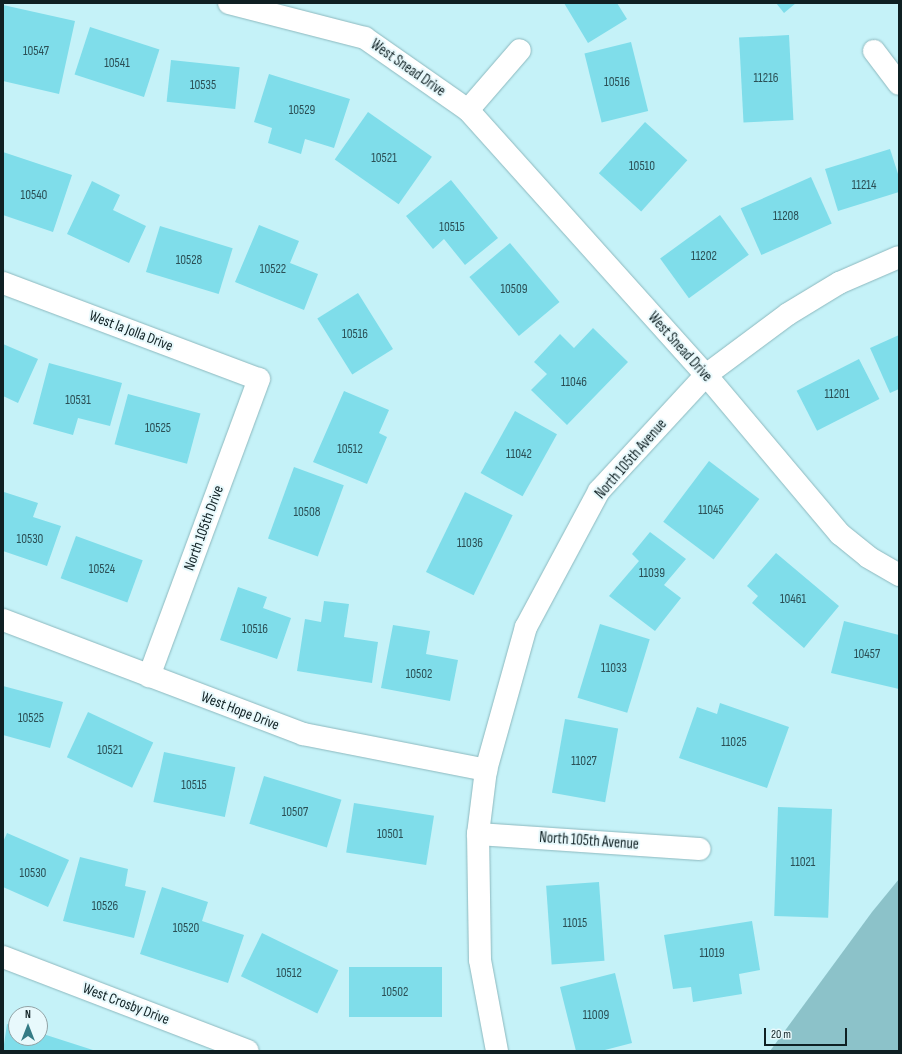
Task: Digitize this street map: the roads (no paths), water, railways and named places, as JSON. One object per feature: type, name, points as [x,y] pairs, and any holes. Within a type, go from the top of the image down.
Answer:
[{"type":"street","name":"West Snead Drive","points":[[229,3],[365,38],[468,110],[706,375],[840,534],[868,557],[899,575]]},
{"type":"street","points":[[468,110],[520,50]]},
{"type":"street","points":[[874,51],[899,84]]},
{"type":"street","name":"North 105th Avenue","points":[[497,1051],[480,960],[478,834],[486,770],[526,627],[599,491],[706,375],[794,310],[838,284],[899,257]]},
{"type":"street","name":"West la Jolla Drive","points":[[3,283],[259,379]]},
{"type":"street","name":"North 105th Drive","points":[[149,676],[259,379]]},
{"type":"street","name":"West Hope Drive","points":[[3,620],[303,734],[486,770]]},
{"type":"street","name":"North 105th Avenue","points":[[478,834],[699,849]]},
{"type":"street","name":"West Crosby Drive","points":[[3,957],[248,1051]]}]
